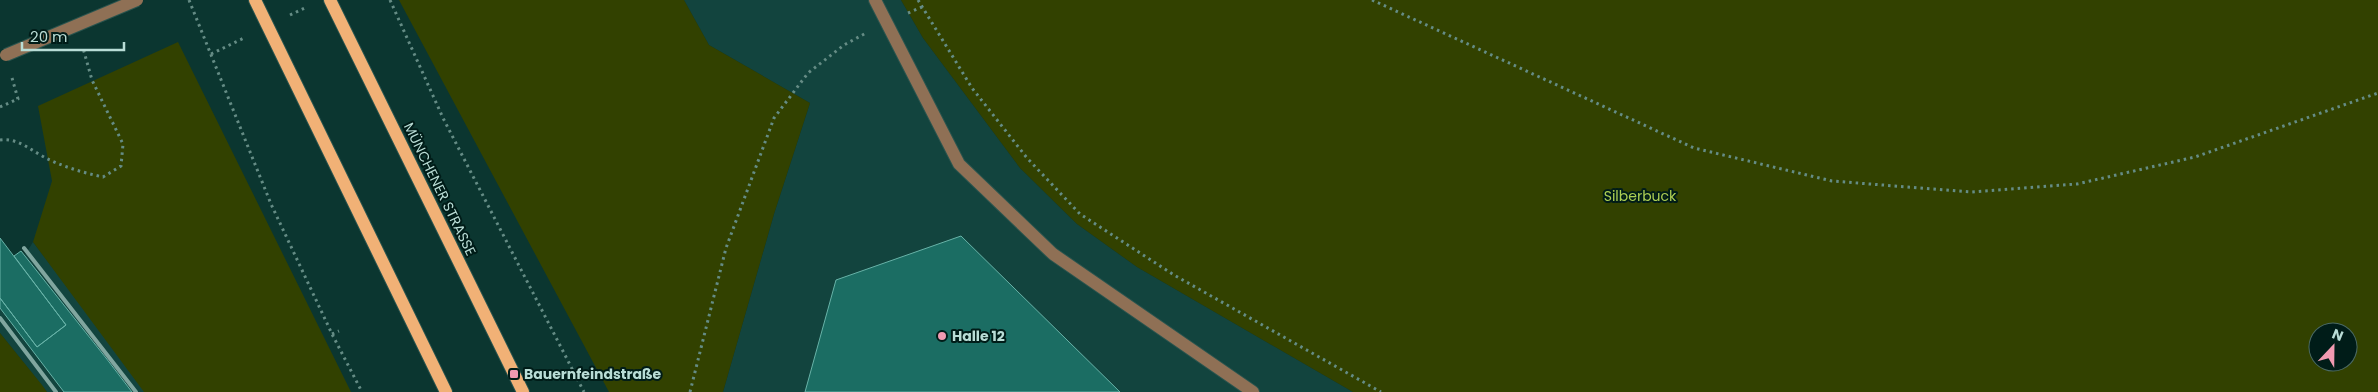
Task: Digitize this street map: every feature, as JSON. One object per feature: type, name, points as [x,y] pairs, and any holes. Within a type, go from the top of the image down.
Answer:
[{"type":"main road","points":[[255,0],[446,392]]},
{"type":"main road","name":"MÜNCHENER STRASSE","points":[[330,0],[523,392]]},
{"type":"street","points":[[3,56],[137,0]]},
{"type":"street","points":[[875,0],[959,164],[1053,254],[1253,392]]},
{"type":"path","points":[[189,0],[271,204],[332,334],[362,392]]},
{"type":"path","points":[[390,0],[443,118],[584,392]]},
{"type":"path","points":[[918,0],[972,88],[1027,158],[1080,214],[1174,275],[1381,392]]},
{"type":"path","points":[[1372,0],[1694,148],[1832,181],[1971,192],[2077,184],[2196,157],[2378,93]]},
{"type":"path","points":[[690,392],[726,248],[774,118],[808,72],[844,45],[922,7]]},
{"type":"path","points":[[0,140],[10,138],[49,160],[103,178],[121,166],[123,144],[92,80],[82,45]]},
{"type":"path","points":[[0,107],[18,99],[3,56]]},
{"type":"path","points":[[332,334],[339,331]]},
{"type":"shaded area","points":[[684,0],[901,0],[923,38],[1020,168],[1077,224],[1137,267],[1353,392],[723,392],[774,214],[810,103],[709,45]]},
{"type":"shaded area","points":[[33,242],[147,392],[47,392],[0,333],[0,295]]},
{"type":"green space","points":[[399,0],[684,0],[709,45],[810,103],[774,214],[723,392],[609,392]]},
{"type":"green space","name":"Silberbuck","points":[[901,0],[2378,0],[2378,392],[1353,392],[1137,267],[1077,224],[1020,168],[923,38]]},
{"type":"green space","points":[[178,42],[351,392],[144,392],[33,242],[52,181],[38,106]]},
{"type":"green space","points":[[0,333],[42,385],[47,392],[0,392]]},
{"type":"building","name":"Halle 12","points":[[961,236],[1120,392],[805,392],[836,280]]},
{"type":"building","points":[[0,238],[66,325],[37,347],[0,298]]},
{"type":"building","points":[[21,251],[132,392],[64,392],[0,308],[0,298],[37,347],[66,325],[14,256]]},
{"type":"railway","points":[[24,248],[136,392]]},
{"type":"railway","points":[[0,318],[56,392]]},
{"type":"place","name":"Halle 12","points":[[942,336]]},
{"type":"place","name":"Bauernfeindstraße","points":[[514,374]]}]
